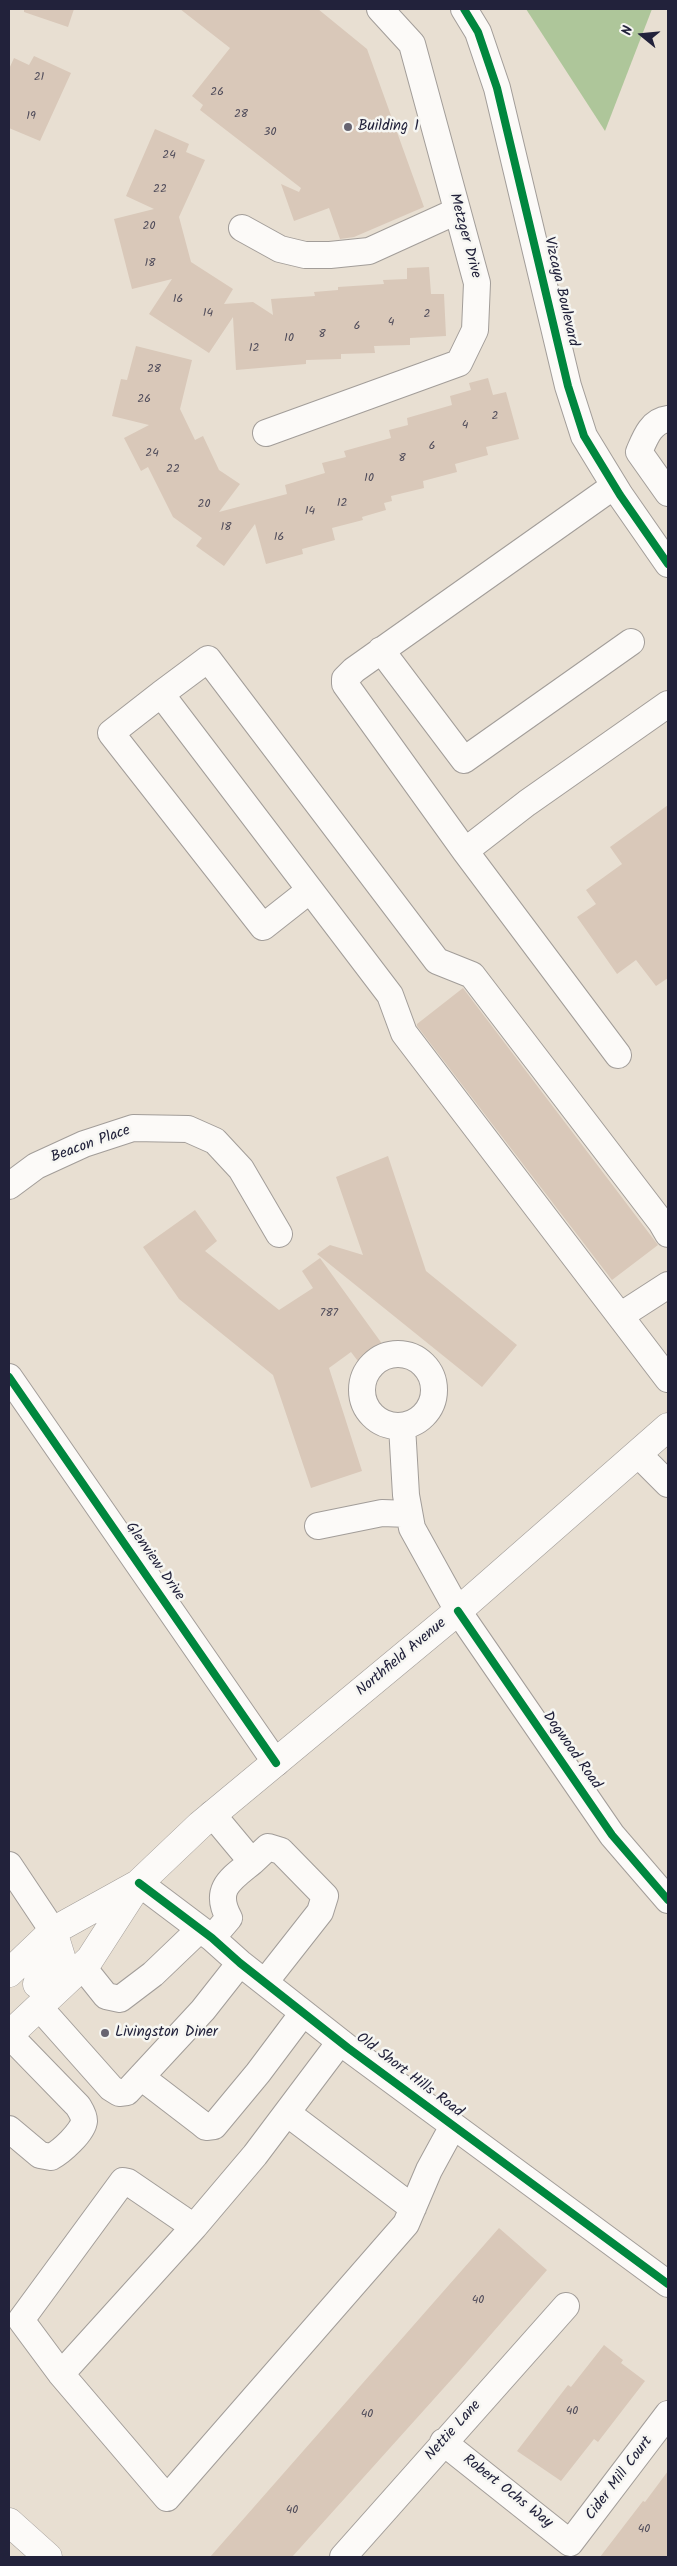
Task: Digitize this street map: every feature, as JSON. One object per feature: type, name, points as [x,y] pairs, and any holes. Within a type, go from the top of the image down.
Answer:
[{"type":"main road","name":"Northfield Avenue","points":[[139,1883],[206,1820],[458,1611],[668,1427]]},
{"type":"main road","points":[[9,1973],[53,1931],[139,1883]]},
{"type":"main road","points":[[9,2035],[90,1959],[139,1883]]},
{"type":"main road","points":[[9,2012],[62,1960],[53,1931]]},
{"type":"main road","points":[[9,2522],[48,2557]]},
{"type":"street","name":"Metzger Drive","points":[[266,433],[459,363],[474,330],[477,284],[412,44],[380,9]]},
{"type":"street","name":"Vizcaya Boulevard","points":[[464,9],[478,32],[497,88],[568,386],[584,436],[614,486],[668,564]]},
{"type":"street","points":[[242,228],[280,249],[305,254],[330,255],[369,251],[457,212]]},
{"type":"street","points":[[668,419],[662,420],[647,432],[639,452],[668,493]]},
{"type":"street","points":[[614,486],[381,650],[354,670],[345,679],[345,684],[465,851],[618,1054]]},
{"type":"street","points":[[381,650],[464,760],[631,642]]},
{"type":"street","points":[[310,890],[263,927],[111,733],[208,659],[436,961],[472,975],[656,1214],[668,1234]]},
{"type":"street","points":[[161,694],[390,995],[404,1033],[668,1379]]},
{"type":"street","points":[[465,851],[527,803],[668,704]]},
{"type":"street","name":"Beacon Place","points":[[9,1186],[36,1166],[84,1144],[133,1128],[188,1129],[215,1141],[240,1169],[279,1234]]},
{"type":"street","points":[[620,1316],[668,1285]]},
{"type":"street","name":"Glenview Drive","points":[[9,1376],[276,1763]]},
{"type":"street","name":"Dogwood Road","points":[[402,1426],[409,1514],[412,1528],[458,1611],[612,1835],[668,1900]]},
{"type":"street","points":[[638,1454],[668,1484]]},
{"type":"street","points":[[318,1526],[382,1513],[409,1514]]},
{"type":"street","points":[[206,1820],[252,1862]]},
{"type":"street","points":[[82,1966],[106,1996],[120,1999],[206,1933],[230,1918],[224,1909],[223,1894],[226,1883],[268,1848],[281,1851],[325,1896],[320,1912],[265,1982]]},
{"type":"street","points":[[9,1865],[53,1931]]},
{"type":"street","name":"Old Short Hills Road","points":[[139,1883],[206,1933],[240,1963],[340,2042],[668,2284]]},
{"type":"street","points":[[38,2007],[111,2088],[119,2093],[127,2092],[203,2010],[240,1963]]},
{"type":"street","points":[[141,2077],[206,2127],[214,2126],[258,2073],[303,2013]]},
{"type":"street","points":[[9,2035],[78,2106],[84,2114],[84,2121],[82,2127],[62,2150],[51,2157],[40,2156],[9,2129]]},
{"type":"street","points":[[61,2374],[194,2227],[286,2114],[340,2042]]},
{"type":"street","points":[[286,2114],[413,2208]]},
{"type":"street","points":[[194,2227],[128,2182],[123,2181],[21,2320],[61,2374],[167,2498],[406,2224],[429,2170],[453,2126]]},
{"type":"street","name":"Nettie Lane","points":[[343,2557],[443,2442],[566,2306]]},
{"type":"street","name":"Cider Mill Court","points":[[570,2543],[668,2414]]},
{"type":"street","name":"Robert Ochs Way","points":[[443,2442],[570,2543]]},
{"type":"green space","points":[[526,9],[652,9],[605,131]]},
{"type":"building","points":[[24,9],[74,9],[68,27],[24,12]]},
{"type":"building","name":"Building 1","points":[[180,9],[318,9],[367,49],[424,207],[354,237],[340,239],[329,208],[294,221],[281,184],[299,192],[301,188],[200,110],[203,105],[192,96],[230,48]]},
{"type":"building","points":[[34,56],[71,73],[40,141],[9,128],[9,69],[14,58],[29,65]]},
{"type":"building","points":[[155,129],[189,144],[186,152],[205,160],[179,217],[191,262],[233,289],[224,304],[253,302],[273,315],[271,299],[315,296],[314,292],[338,290],[338,287],[384,284],[383,280],[407,279],[407,268],[429,267],[431,294],[444,294],[446,336],[410,338],[410,345],[374,346],[375,353],[341,354],[341,359],[306,360],[306,364],[236,370],[233,317],[209,353],[149,314],[172,279],[132,289],[114,219],[154,209],[126,196]]},
{"type":"building","points":[[136,346],[192,360],[180,409],[195,440],[203,436],[219,470],[240,484],[219,512],[287,494],[285,485],[325,473],[322,463],[346,457],[344,451],[391,438],[389,430],[408,425],[407,418],[452,405],[450,396],[471,390],[469,383],[488,378],[493,395],[506,392],[519,439],[486,447],[488,455],[455,464],[457,472],[423,481],[424,488],[391,496],[392,501],[384,503],[386,510],[362,517],[363,520],[332,528],[335,540],[302,549],[303,554],[266,564],[255,524],[224,566],[196,546],[202,538],[173,517],[148,467],[141,471],[124,438],[149,425],[112,416],[121,379],[127,380]]},
{"type":"building","points":[[668,805],[668,978],[656,986],[636,960],[617,974],[577,917],[596,904],[586,890],[622,864],[610,847]]},
{"type":"building","points":[[463,988],[658,1245],[612,1280],[417,1026],[417,1024]]},
{"type":"building","points":[[388,1156],[426,1271],[517,1345],[482,1387],[317,1254],[330,1245],[363,1255],[336,1177]]},
{"type":"building","points":[[195,1210],[217,1241],[205,1251],[279,1310],[313,1288],[302,1271],[320,1258],[396,1363],[373,1381],[351,1352],[329,1368],[362,1471],[311,1488],[273,1375],[179,1299],[143,1247]]},
{"type":"building","points":[[499,2228],[547,2270],[460,2370],[292,2557],[210,2557]]},
{"type":"building","points":[[604,2345],[623,2360],[621,2363],[645,2381],[598,2442],[594,2439],[561,2481],[517,2451],[568,2385],[571,2387]]},
{"type":"building","points":[[668,2471],[668,2557],[600,2557],[643,2501],[645,2502]]},
{"type":"cycle path","points":[[464,9],[478,32],[497,88],[568,386],[584,436],[620,495],[668,564]]},
{"type":"cycle path","points":[[9,1377],[276,1763]]},
{"type":"cycle path","points":[[458,1611],[612,1835],[668,1900]]},
{"type":"cycle path","points":[[139,1883],[212,1938],[240,1963],[348,2048],[668,2284]]},
{"type":"place","name":"Building 1","points":[[348,127]]},
{"type":"place","name":"Livingston Diner","points":[[105,2033]]}]
